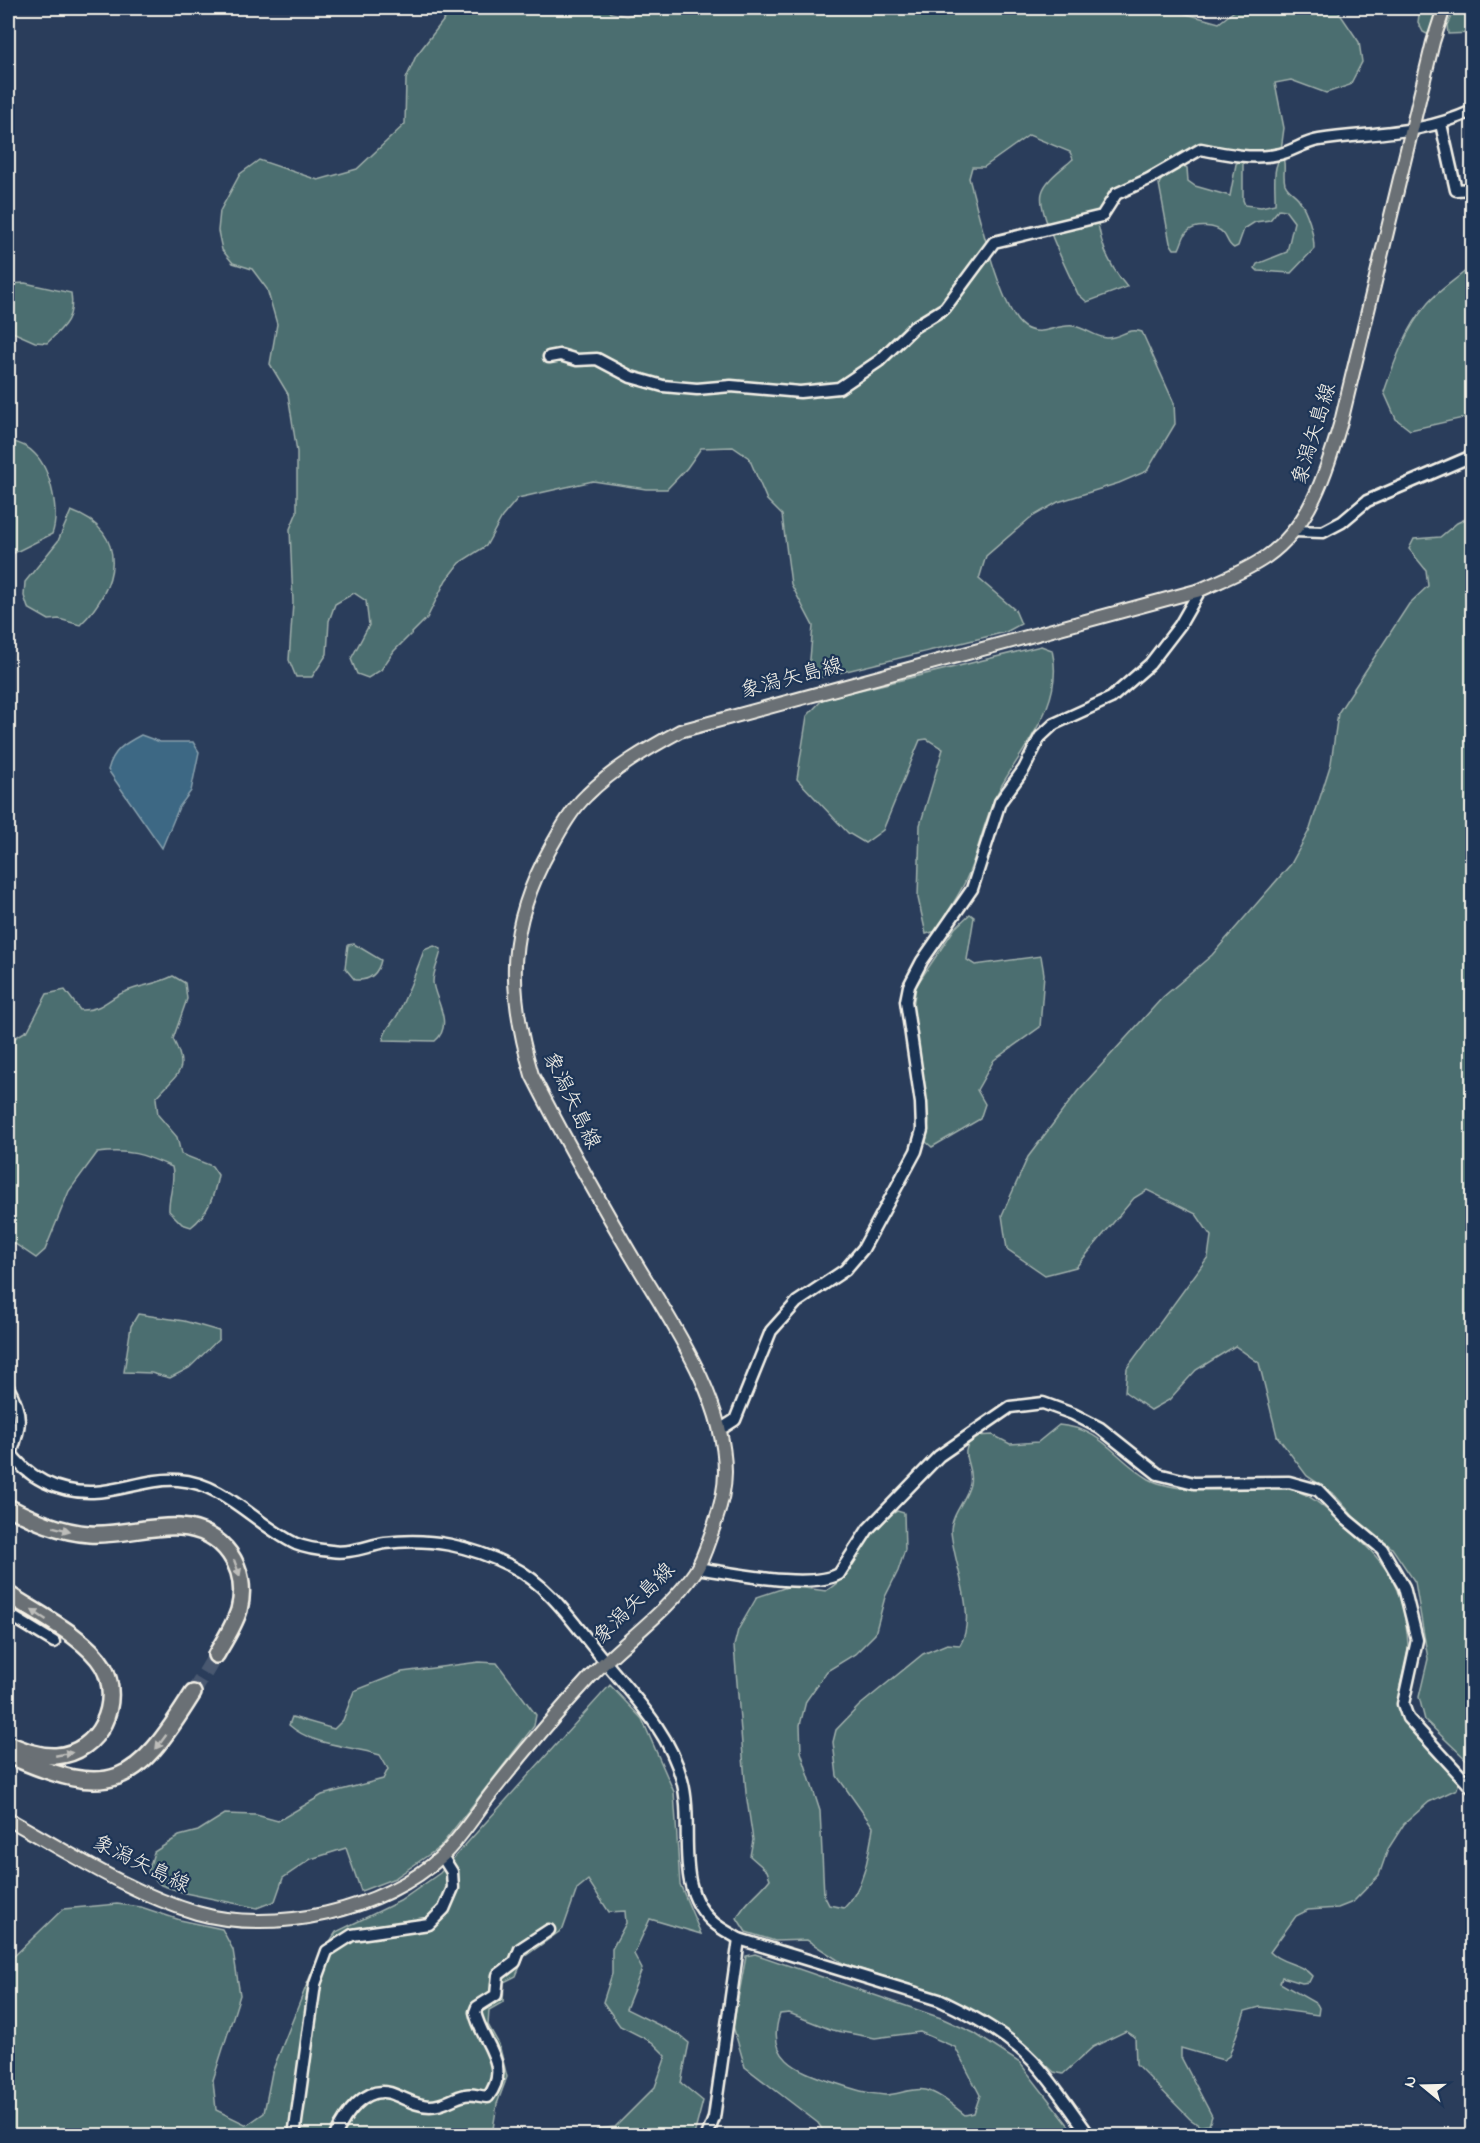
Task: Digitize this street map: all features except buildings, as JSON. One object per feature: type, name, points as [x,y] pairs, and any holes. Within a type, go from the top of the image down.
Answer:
[{"type":"highway","points":[[8,1507],[42,1524],[86,1534],[128,1533],[178,1527],[195,1529],[221,1542],[238,1568],[241,1597],[235,1620],[216,1655]]},
{"type":"highway","points":[[8,1594],[92,1651],[105,1671],[111,1692],[110,1708],[104,1723],[96,1736],[79,1749],[57,1756],[43,1755],[8,1744]]},
{"type":"highway","points":[[8,1755],[65,1778],[101,1780],[117,1776],[135,1768],[150,1755],[163,1740],[193,1693]]},
{"type":"main road","name":"象潟矢島線","points":[[8,1819],[160,1900],[200,1914],[258,1921],[311,1917],[373,1899],[405,1882],[442,1856],[550,1720],[605,1661],[656,1615],[697,1568],[721,1506],[725,1475],[720,1429],[697,1371],[532,1075],[520,1034],[514,993],[514,959],[518,932],[534,880],[571,815],[599,783],[650,747],[680,731],[1200,590],[1267,556],[1294,531],[1314,501],[1331,457],[1370,310],[1433,42],[1444,8]]},
{"type":"street","points":[[549,357],[560,355],[577,360],[597,359],[631,377],[663,386],[697,389],[731,386],[800,392],[839,388],[879,362],[914,327],[945,308],[994,242],[1102,216],[1116,194],[1149,179],[1201,149],[1230,155],[1279,155],[1316,141],[1412,131],[1441,124],[1473,111]]},
{"type":"street","points":[[1441,124],[1456,190],[1473,189]]},
{"type":"street","points":[[1294,531],[1323,532],[1342,522],[1367,501],[1473,456]]},
{"type":"street","points":[[720,1429],[735,1420],[771,1331],[797,1302],[845,1270],[863,1249],[916,1151],[922,1130],[921,1103],[906,1001],[909,986],[922,961],[972,889],[1000,802],[1024,769],[1040,737],[1054,724],[1111,698],[1150,664],[1180,625],[1200,590]]},
{"type":"street","points":[[8,1387],[19,1406],[20,1421],[9,1452],[25,1472],[45,1483],[67,1489],[93,1492],[142,1482],[179,1480],[223,1494],[277,1533],[299,1545],[334,1552],[348,1552],[406,1540],[448,1542],[481,1552],[515,1568],[545,1591],[654,1721],[682,1780],[688,1881],[694,1898],[713,1922],[739,1939],[939,2000],[961,2009],[1007,2039],[1033,2061],[1090,2136]]},
{"type":"street","points":[[697,1568],[794,1581],[832,1578],[839,1574],[868,1529],[939,1456],[1010,1407],[1043,1403],[1073,1414],[1100,1428],[1158,1474],[1194,1483],[1289,1482],[1318,1490],[1382,1549],[1404,1587],[1417,1640],[1403,1704],[1408,1718],[1473,1788]]},
{"type":"street","points":[[8,1614],[54,1642]]},
{"type":"street","points":[[294,2136],[315,1984],[327,1952],[352,1935],[429,1924],[444,1909],[453,1888],[452,1872],[442,1856]]},
{"type":"street","points":[[335,2136],[348,2114],[368,2095],[377,2091],[390,2093],[426,2106],[439,2106],[467,2094],[488,2097],[496,2082],[497,2061],[483,2037],[475,2012],[477,2007],[496,1995],[498,1975],[515,1962],[520,1949],[549,1930]]},
{"type":"street","points":[[707,2136],[714,2118],[739,1939]]},
{"type":"green space","points":[[453,8],[608,8],[611,13],[626,16],[660,8],[1165,8],[1219,23],[1238,8],[1336,8],[1359,42],[1362,62],[1350,85],[1326,93],[1291,80],[1275,83],[1284,128],[1281,150],[1259,156],[1224,147],[1198,145],[1116,189],[1097,214],[1098,224],[1106,253],[1115,271],[1127,287],[1087,302],[1078,294],[1061,258],[1044,214],[1042,202],[1042,193],[1047,183],[1073,159],[1070,152],[1029,135],[984,167],[972,167],[969,178],[984,234],[999,281],[1015,318],[1024,327],[1036,331],[1073,326],[1107,338],[1133,331],[1142,332],[1174,403],[1175,424],[1147,471],[1119,483],[1058,502],[1030,518],[986,556],[979,579],[1015,610],[1021,624],[1006,632],[818,678],[809,670],[813,626],[791,584],[782,515],[767,500],[749,458],[733,447],[701,448],[687,468],[667,489],[646,489],[593,481],[518,498],[502,517],[486,546],[459,563],[446,580],[427,618],[394,651],[381,670],[368,678],[357,674],[351,659],[369,625],[366,601],[354,593],[335,604],[329,621],[327,654],[312,677],[296,677],[289,660],[293,603],[290,529],[297,512],[297,452],[288,394],[270,364],[277,324],[267,289],[252,269],[233,263],[222,250],[218,231],[220,211],[240,174],[259,160],[318,180],[357,169],[405,124],[406,79],[416,56]]},
{"type":"green space","points":[[1420,8],[1439,8],[1432,30],[1427,34],[1423,32],[1418,22]]},
{"type":"green space","points":[[1455,8],[1472,8],[1472,33],[1448,34],[1447,25]]},
{"type":"green space","points":[[1282,156],[1285,184],[1305,210],[1314,243],[1314,249],[1291,273],[1258,271],[1255,268],[1257,264],[1287,252],[1294,222],[1285,210],[1279,209],[1270,220],[1255,222],[1244,229],[1238,246],[1234,248],[1220,230],[1205,227],[1191,229],[1179,249],[1174,249],[1170,243],[1159,184],[1163,177],[1184,166],[1187,168],[1188,181],[1195,186],[1230,196],[1236,164],[1240,160],[1243,161],[1245,205],[1261,207],[1275,204],[1275,172]]},
{"type":"green space","points":[[1472,268],[1472,416],[1410,430],[1396,419],[1384,392],[1392,368],[1407,334],[1428,303],[1447,285]]},
{"type":"green space","points":[[25,283],[71,293],[70,316],[47,343],[35,342],[8,330],[8,284]]},
{"type":"green space","points":[[10,441],[27,447],[41,461],[50,481],[55,515],[52,534],[8,556],[8,444]]},
{"type":"green space","points":[[71,511],[90,520],[103,533],[110,547],[112,562],[110,579],[103,595],[80,625],[59,619],[49,620],[28,608],[24,596],[25,582],[58,541]]},
{"type":"green space","points":[[1472,516],[1472,1765],[1425,1720],[1419,1697],[1428,1659],[1415,1582],[1392,1548],[1354,1517],[1333,1493],[1307,1476],[1277,1436],[1259,1363],[1235,1346],[1196,1370],[1169,1400],[1151,1410],[1125,1392],[1127,1368],[1208,1257],[1211,1236],[1196,1214],[1147,1190],[1134,1198],[1076,1267],[1045,1275],[1007,1249],[1002,1215],[1028,1157],[1077,1092],[1163,997],[1212,955],[1291,864],[1310,829],[1331,763],[1338,713],[1409,604],[1428,586],[1426,570],[1409,549],[1414,539],[1440,537],[1457,523]]},
{"type":"green space","points":[[1041,646],[1052,650],[1054,670],[1053,688],[1047,706],[1030,741],[999,790],[974,861],[961,890],[936,931],[926,934],[918,898],[920,825],[943,749],[927,739],[920,740],[883,830],[865,843],[848,833],[797,779],[807,716],[823,699]]},
{"type":"green space","points":[[970,914],[974,917],[967,960],[975,965],[1041,956],[1044,974],[1040,1027],[994,1060],[977,1090],[985,1104],[980,1119],[932,1147],[926,1142],[929,1120],[913,1008],[916,986],[955,928]]},
{"type":"green space","points":[[354,944],[381,960],[378,969],[369,978],[355,980],[345,968],[348,945]]},
{"type":"green space","points":[[434,946],[441,949],[433,982],[442,1011],[441,1034],[435,1041],[383,1040],[399,1012],[424,950]]},
{"type":"green space","points":[[173,976],[185,983],[187,999],[173,1039],[181,1058],[181,1065],[176,1077],[156,1098],[158,1115],[177,1137],[181,1154],[212,1166],[218,1175],[210,1204],[191,1227],[182,1224],[169,1211],[172,1167],[136,1154],[97,1153],[69,1191],[45,1250],[36,1258],[11,1241],[12,1226],[8,1216],[8,1042],[28,1030],[47,994],[65,990],[80,1010],[88,1010],[127,991]]},
{"type":"green space","points":[[138,1314],[184,1321],[219,1331],[219,1339],[189,1368],[170,1378],[151,1373],[124,1372],[131,1326]]},
{"type":"green space","points":[[1059,1425],[1074,1427],[1097,1438],[1137,1471],[1162,1484],[1197,1489],[1287,1488],[1310,1497],[1328,1511],[1369,1549],[1397,1589],[1406,1624],[1408,1645],[1399,1692],[1399,1708],[1415,1736],[1459,1781],[1457,1789],[1429,1802],[1404,1824],[1388,1849],[1379,1875],[1353,1902],[1338,1908],[1308,1910],[1296,1916],[1270,1952],[1280,1959],[1303,1968],[1312,1976],[1309,1982],[1302,1983],[1282,1977],[1280,1983],[1317,2004],[1318,2015],[1260,2007],[1245,2011],[1229,2056],[1223,2060],[1181,2048],[1181,2057],[1212,2116],[1209,2125],[1200,2126],[1190,2119],[1136,2064],[1135,2037],[1126,2031],[1093,2047],[1063,2074],[1054,2072],[1029,2049],[949,1997],[844,1964],[807,1940],[775,1941],[746,1932],[737,1918],[770,1879],[767,1871],[750,1856],[753,1840],[746,1793],[734,1646],[738,1630],[757,1597],[790,1586],[826,1591],[844,1576],[880,1524],[897,1511],[904,1513],[905,1550],[885,1597],[875,1634],[855,1654],[827,1671],[806,1701],[800,1725],[801,1752],[820,1811],[824,1895],[829,1905],[844,1908],[861,1881],[873,1827],[837,1776],[833,1742],[836,1730],[859,1706],[923,1654],[947,1644],[960,1645],[965,1633],[966,1605],[951,1531],[970,1484],[966,1449],[974,1436],[993,1435],[1010,1444],[1038,1442]]},
{"type":"green space","points":[[479,1662],[497,1663],[536,1715],[534,1726],[440,1847],[395,1878],[361,1891],[346,1848],[311,1859],[283,1878],[275,1901],[257,1908],[185,1893],[161,1885],[148,1873],[154,1852],[179,1836],[198,1831],[225,1814],[256,1815],[278,1821],[322,1795],[383,1779],[388,1769],[380,1755],[310,1738],[289,1725],[292,1717],[334,1729],[343,1720],[354,1691],[402,1672]]},
{"type":"green space","points":[[610,1685],[642,1719],[674,1792],[680,1884],[701,1934],[650,1919],[634,1954],[642,1969],[626,2009],[679,2035],[689,2043],[681,2083],[703,2101],[694,2135],[594,2135],[597,2129],[615,2127],[655,2087],[666,2056],[652,2042],[620,2026],[603,2002],[612,1974],[612,1949],[626,1923],[625,1911],[609,1912],[588,1880],[577,1889],[563,1929],[524,1957],[516,1976],[504,1982],[503,2002],[489,2010],[488,2025],[499,2044],[507,2077],[497,2104],[492,2135],[8,2136],[8,1962],[63,1909],[117,1904],[141,1907],[180,1920],[222,1929],[233,1950],[240,1995],[213,2080],[216,2110],[247,2125],[264,2113],[272,2072],[315,1964],[336,1932],[400,1901],[440,1873]]},
{"type":"green space","points":[[755,1954],[941,2018],[974,2033],[1020,2063],[1076,2135],[826,2135],[818,2123],[745,2067],[733,2026],[746,1956]],"holes":[[[789,2013],[832,2030],[875,2038],[920,2032],[955,2047],[980,2095],[974,2113],[965,2115],[942,2097],[926,2090],[890,2095],[858,2090],[796,2067],[780,2052],[776,2029],[780,2014]]]},
{"type":"water","points":[[141,735],[160,742],[193,742],[199,752],[191,791],[179,807],[162,848],[108,770],[113,757],[120,748]]},
{"type":"tunnel","points":[[193,1693],[216,1655]]}]
